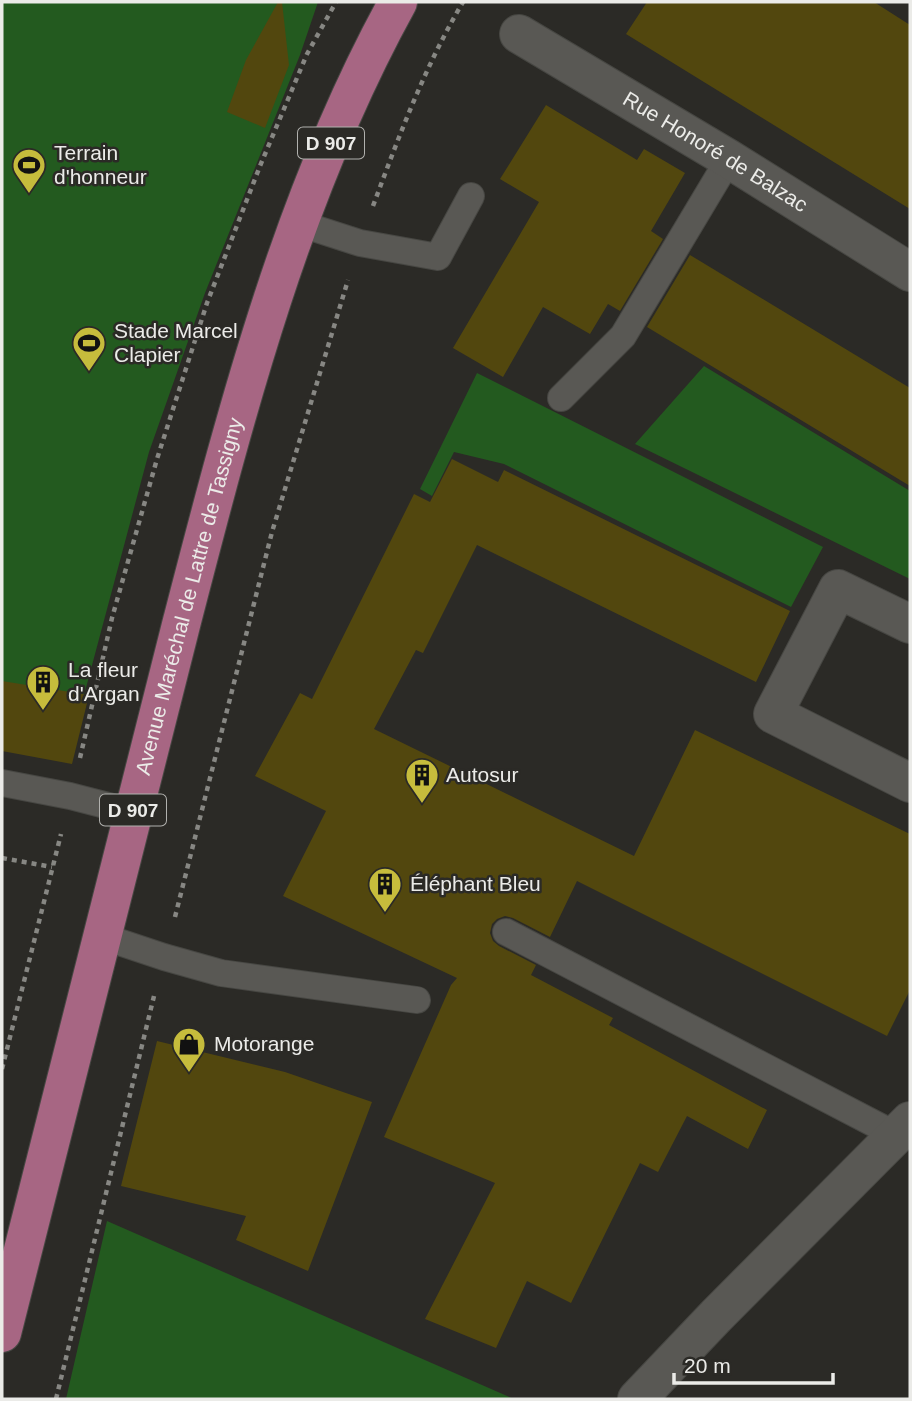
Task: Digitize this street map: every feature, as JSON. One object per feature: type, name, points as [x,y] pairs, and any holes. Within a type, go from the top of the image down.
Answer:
[{"type":"main road","name":"Avenue Maréchal de Lattre de Tassigny","points":[[2,1333],[217,484],[274,289],[342,115],[398,2]]},
{"type":"street","name":"Rue Honoré de Balzac","points":[[519,34],[729,159],[910,272]]},
{"type":"street","points":[[910,624],[838,589],[773,714],[910,783]]},
{"type":"street","points":[[637,1399],[903,1128]]},
{"type":"lane","points":[[561,398],[623,336],[729,159]]},
{"type":"lane","points":[[298,223],[360,243],[438,257],[471,196]]},
{"type":"lane","points":[[2,783],[70,796],[132,812]]},
{"type":"lane","points":[[506,932],[903,1128]]},
{"type":"lane","points":[[101,936],[221,973],[417,1000]]},
{"type":"path","points":[[2,1069],[112,618],[157,458],[207,303],[260,166],[307,54],[336,2]]},
{"type":"path","points":[[56,1399],[272,532],[360,243],[404,124],[443,35],[463,2]]},
{"type":"path","points":[[2,858],[52,867]]},
{"type":"green space","name":"Stade Marcel Clapier","points":[[2,2],[318,2],[300,55],[205,293],[149,452],[83,699],[2,683]]},
{"type":"green space","points":[[704,366],[910,491],[910,579],[635,444]]},
{"type":"green space","points":[[477,373],[823,547],[791,607],[504,464],[454,452],[432,496],[420,489]]},
{"type":"green space","points":[[107,1221],[514,1399],[66,1399]]},
{"type":"building","points":[[278,2],[282,2],[289,65],[265,128],[227,112],[246,60]]},
{"type":"building","points":[[647,2],[874,2],[910,25],[910,209],[626,34]]},
{"type":"building","points":[[546,105],[637,160],[644,149],[685,173],[651,231],[663,239],[620,311],[608,304],[590,334],[543,307],[503,377],[453,348],[539,202],[500,179]]},
{"type":"building","points":[[690,255],[910,388],[910,486],[647,327]]},
{"type":"building","points":[[452,459],[498,482],[504,470],[790,611],[756,682],[477,545],[423,653],[416,650],[374,729],[634,856],[695,730],[910,834],[910,990],[887,1036],[577,881],[550,937],[505,916],[492,924],[490,933],[493,941],[536,965],[531,975],[613,1018],[609,1025],[767,1110],[748,1149],[687,1116],[658,1172],[640,1163],[571,1303],[527,1281],[496,1348],[425,1319],[495,1183],[384,1137],[451,985],[457,978],[283,896],[326,811],[255,776],[300,693],[312,699],[414,494],[430,502]]},
{"type":"building","name":"La fleur d'Argan","points":[[2,681],[89,695],[72,764],[2,751]]},
{"type":"building","points":[[157,1041],[285,1072],[372,1102],[308,1271],[236,1240],[246,1216],[121,1186]]},
{"type":"place","name":"Terrain d'honneur","points":[[29,195]]},
{"type":"place","name":"Stade Marcel Clapier","points":[[89,373]]},
{"type":"place","name":"La fleur d'Argan","points":[[43,712]]},
{"type":"place","name":"Autosur","points":[[422,805]]},
{"type":"place","name":"Éléphant Bleu","points":[[385,914]]},
{"type":"place","name":"Motorange","points":[[189,1074]]}]
